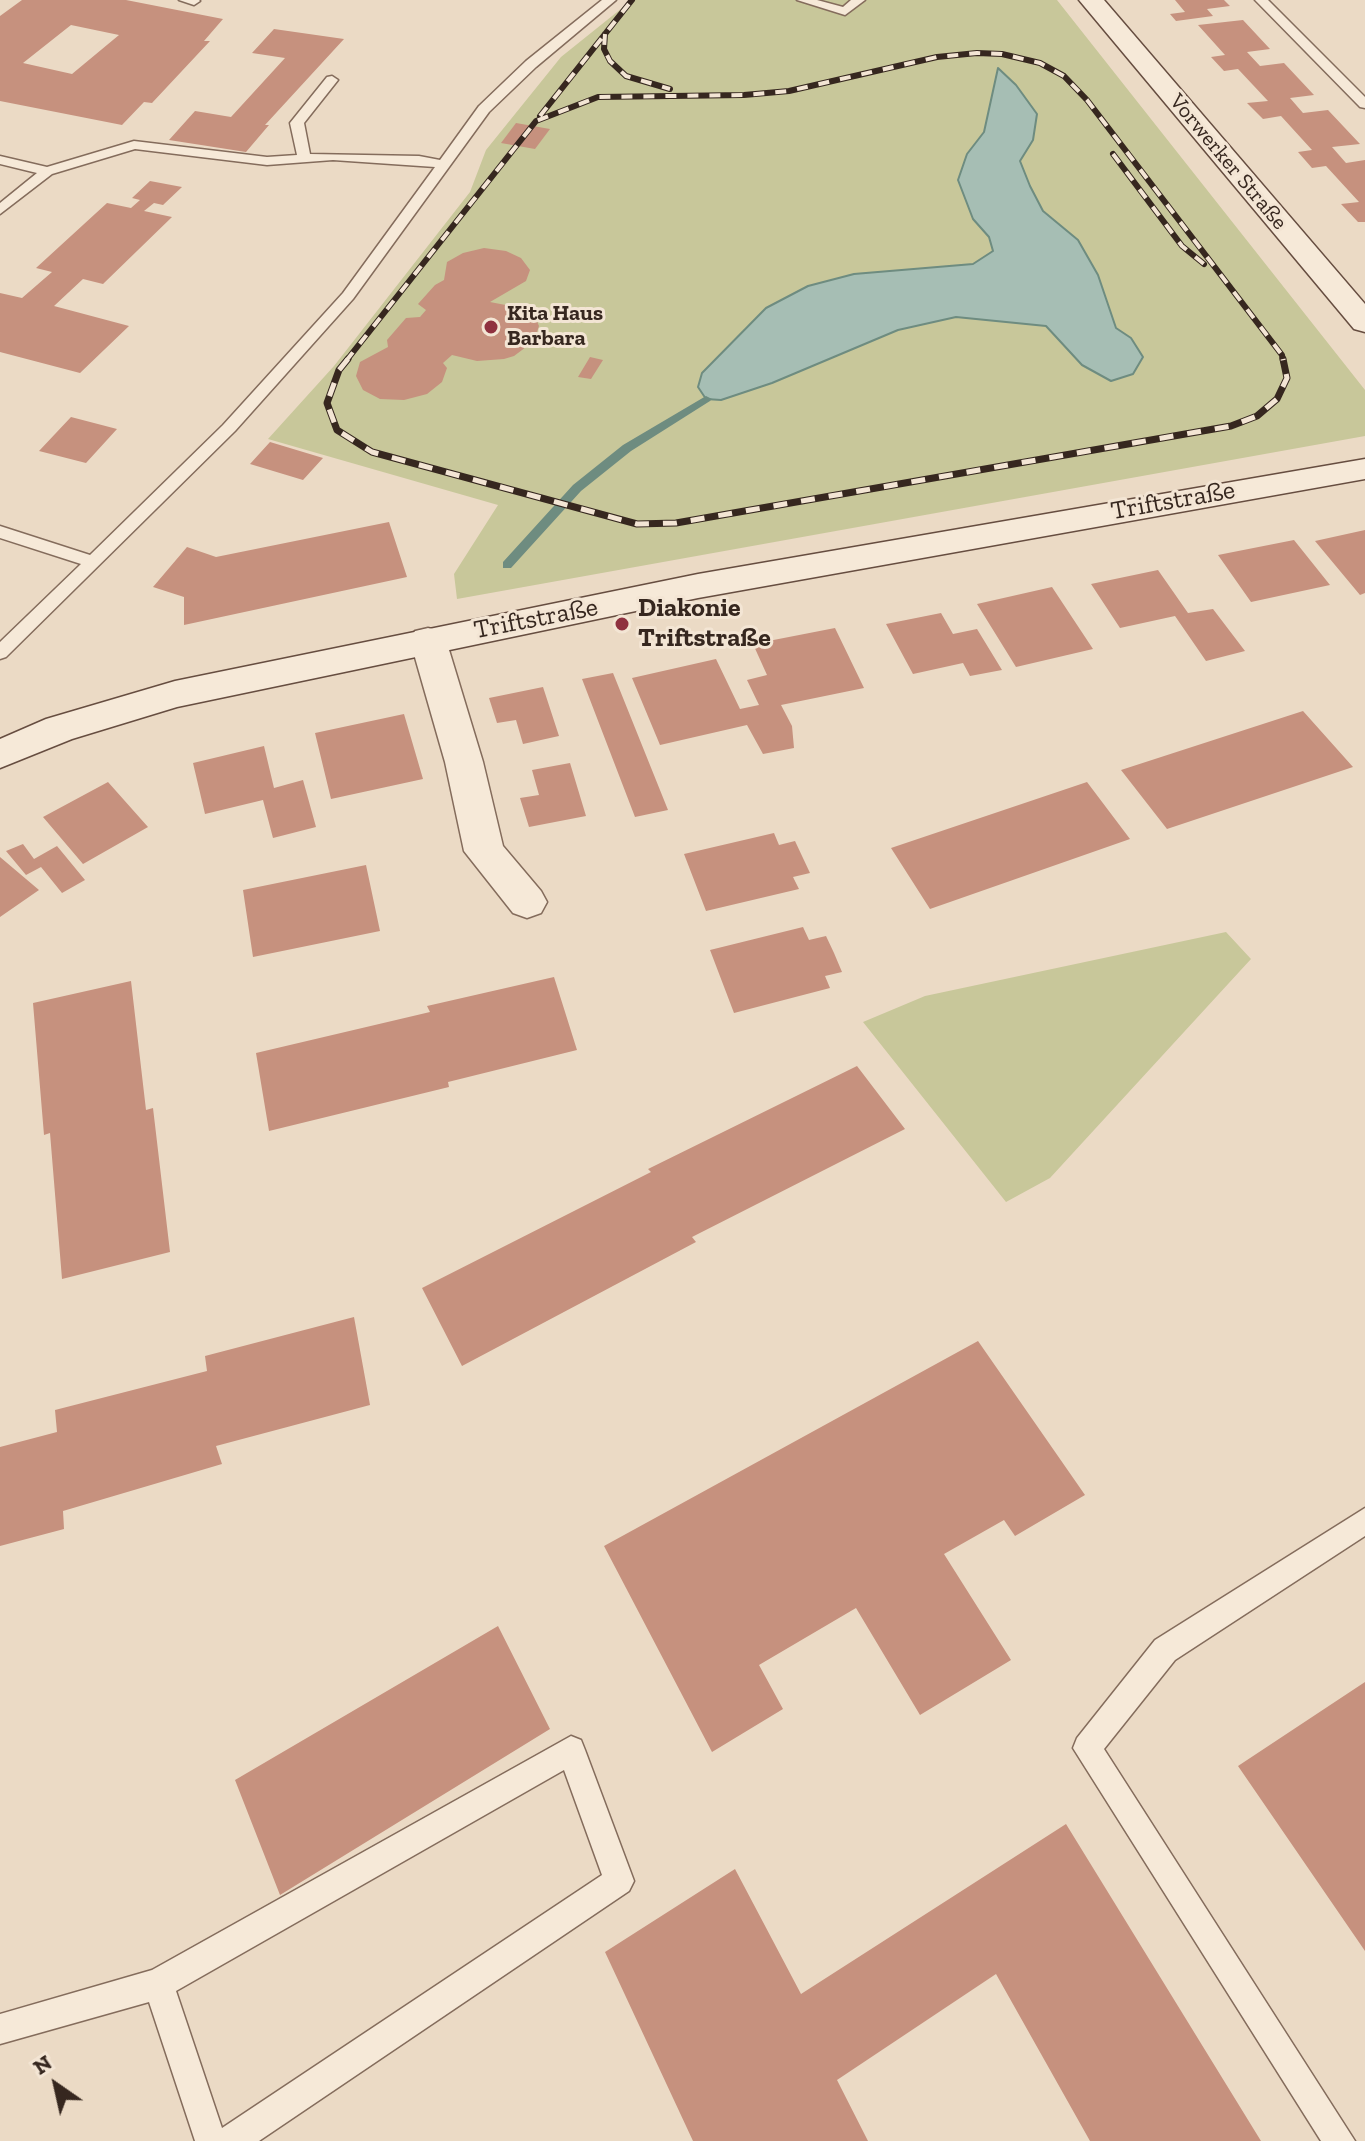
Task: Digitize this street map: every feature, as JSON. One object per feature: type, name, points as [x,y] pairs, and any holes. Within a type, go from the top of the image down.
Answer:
[{"type":"street","name":"Vorwerker Straße","points":[[1091,0],[1365,323]]},
{"type":"street","name":"Triftstraße","points":[[0,754],[59,729],[175,694],[428,640],[698,586],[1365,469]]},
{"type":"street","points":[[428,640],[464,762],[484,851],[527,902]]},
{"type":"lane","points":[[0,653],[229,428],[348,296],[441,164],[484,109],[531,64],[610,0]]},
{"type":"lane","points":[[803,0],[845,11],[859,0]]},
{"type":"lane","points":[[1261,0],[1365,104]]},
{"type":"lane","points":[[304,158],[297,123],[332,80]]},
{"type":"lane","points":[[0,210],[47,171],[134,145],[267,161],[347,157],[441,164]]},
{"type":"lane","points":[[0,160],[47,171]]},
{"type":"lane","points":[[0,532],[94,562]]},
{"type":"lane","points":[[1339,2141],[1087,1748],[1165,1650],[1365,1521]]},
{"type":"lane","points":[[0,2029],[158,1984],[571,1750],[619,1881],[231,2141]]},
{"type":"lane","points":[[158,1984],[211,2141]]},
{"type":"green space","points":[[632,0],[1057,0],[1365,390],[1365,436],[457,599],[454,574],[498,505],[268,439],[334,366],[470,192],[486,150],[561,57]]},
{"type":"green space","points":[[1226,932],[1251,959],[1050,1178],[1006,1202],[863,1022],[925,996]]},
{"type":"shaded area","points":[[998,68],[1016,85],[1037,114],[1033,140],[1020,161],[1030,186],[1043,211],[1078,240],[1098,275],[1116,328],[1131,338],[1143,357],[1133,374],[1111,381],[1082,365],[1046,326],[956,317],[898,330],[772,383],[721,400],[706,399],[698,387],[702,373],[766,308],[808,286],[854,274],[973,264],[993,251],[989,237],[973,219],[958,180],[967,154],[984,132]]},
{"type":"building","points":[[22,0],[126,0],[223,19],[204,41],[210,41],[152,103],[144,102],[122,125],[0,101],[0,16]],"holes":[[[71,25],[119,35],[72,74],[23,63]]]},
{"type":"building","points":[[1175,0],[1224,0],[1230,6],[1207,9],[1213,16],[1176,21],[1170,14],[1185,12]]},
{"type":"building","points":[[1243,20],[1270,49],[1247,52],[1260,66],[1284,63],[1314,95],[1290,98],[1303,113],[1328,110],[1360,144],[1332,147],[1346,163],[1365,160],[1365,222],[1358,222],[1341,204],[1359,202],[1326,166],[1312,168],[1298,152],[1312,150],[1281,116],[1263,119],[1247,103],[1268,101],[1238,69],[1224,71],[1211,57],[1225,55],[1198,25]]},
{"type":"building","points":[[274,29],[344,39],[265,125],[269,125],[246,152],[169,140],[195,111],[231,117],[285,58],[252,53]]},
{"type":"building","points":[[516,123],[550,129],[535,149],[501,143]]},
{"type":"building","points":[[150,181],[182,187],[163,205],[154,203],[144,211],[172,217],[103,284],[83,279],[54,306],[129,326],[80,373],[0,352],[0,293],[22,298],[52,272],[36,268],[107,203],[131,208],[140,200],[132,198]]},
{"type":"building","points":[[484,248],[506,251],[521,258],[530,270],[526,281],[490,302],[521,308],[536,319],[539,326],[534,341],[514,356],[504,359],[477,361],[452,355],[443,363],[447,368],[442,382],[427,394],[404,400],[380,399],[363,390],[356,376],[360,362],[388,347],[387,340],[406,318],[420,317],[426,310],[418,304],[435,285],[444,280],[447,262],[463,253]]},
{"type":"building","points":[[590,357],[603,360],[591,379],[578,377]]},
{"type":"building","points":[[71,417],[117,429],[86,463],[39,451]]},
{"type":"building","points":[[270,442],[323,458],[303,480],[250,464]]},
{"type":"building","points":[[389,522],[407,577],[184,625],[184,597],[153,587],[187,547],[216,557]]},
{"type":"building","points":[[1365,530],[1365,593],[1360,595],[1315,541]]},
{"type":"building","points":[[1294,540],[1330,585],[1251,602],[1218,555]]},
{"type":"building","points":[[1158,570],[1188,613],[1213,609],[1245,651],[1206,661],[1175,616],[1120,628],[1091,584]]},
{"type":"building","points":[[1052,587],[1093,649],[1016,667],[977,604]]},
{"type":"building","points":[[941,613],[953,634],[977,629],[1002,670],[970,676],[963,663],[913,674],[886,624]]},
{"type":"building","points":[[835,628],[864,688],[781,705],[792,726],[794,748],[763,754],[747,725],[660,745],[632,678],[716,659],[740,709],[759,705],[747,680],[767,675],[753,644]]},
{"type":"building","points":[[613,673],[668,810],[635,817],[582,679]]},
{"type":"building","points":[[543,687],[559,736],[523,744],[516,720],[497,723],[489,698]]},
{"type":"building","points":[[1303,711],[1353,767],[1167,829],[1121,770]]},
{"type":"building","points":[[404,714],[423,779],[331,799],[315,733]]},
{"type":"building","points":[[264,746],[274,788],[303,780],[316,827],[273,838],[263,800],[205,814],[193,763]]},
{"type":"building","points":[[570,763],[586,816],[529,827],[520,798],[539,795],[532,770]]},
{"type":"building","points":[[108,782],[148,827],[83,864],[43,817]]},
{"type":"building","points":[[1087,782],[1130,839],[930,909],[891,848]]},
{"type":"building","points":[[774,833],[779,845],[795,841],[810,873],[793,877],[799,889],[706,911],[684,854]]},
{"type":"building","points":[[23,844],[34,859],[57,846],[85,880],[62,893],[41,867],[26,875],[6,851]]},
{"type":"building","points":[[0,857],[39,890],[0,917]]},
{"type":"building","points":[[366,865],[380,931],[253,957],[243,890]]},
{"type":"building","points":[[803,927],[809,940],[826,936],[834,953],[842,972],[825,976],[830,988],[734,1013],[710,950]]},
{"type":"building","points":[[554,977],[577,1050],[448,1082],[449,1087],[269,1131],[256,1053],[430,1012],[427,1006]]},
{"type":"building","points":[[131,981],[146,1110],[153,1108],[170,1252],[62,1279],[50,1133],[44,1135],[33,1003]]},
{"type":"building","points":[[857,1066],[905,1129],[692,1237],[696,1242],[462,1366],[422,1288],[651,1172],[648,1169]]},
{"type":"building","points":[[354,1317],[370,1405],[216,1446],[222,1464],[63,1511],[64,1529],[0,1546],[0,1447],[57,1432],[55,1410],[207,1371],[205,1356]]},
{"type":"building","points":[[978,1341],[1085,1495],[1015,1536],[1004,1520],[944,1554],[1011,1660],[920,1715],[856,1608],[759,1665],[783,1709],[712,1752],[604,1546]]},
{"type":"building","points":[[498,1626],[550,1729],[280,1895],[235,1780]]},
{"type":"building","points":[[1365,1682],[1365,1951],[1238,1766]]},
{"type":"building","points":[[1066,1824],[1261,2141],[1090,2141],[996,1974],[837,2080],[868,2141],[693,2141],[605,1952],[735,1869],[801,1994]]},
{"type":"waterway","points":[[507,565],[577,488],[627,448],[706,399]]},
{"type":"railway","points":[[605,34],[632,0]]},
{"type":"railway","points":[[540,116],[605,34]]},
{"type":"railway","points":[[605,34],[604,49],[610,61],[626,76],[670,89]]},
{"type":"railway","points":[[346,361],[536,121],[598,97],[744,95],[789,91],[937,57],[977,53],[1002,54],[1040,63],[1064,76],[1087,100],[1282,355],[1283,361]]},
{"type":"railway","points":[[1113,154],[1182,246],[1204,264]]},
{"type":"railway","points":[[348,359],[339,370],[327,403],[337,430],[372,452],[637,524],[676,523],[1231,426],[1257,416],[1277,399],[1287,378],[1283,359]]},
{"type":"place","name":"Kita Haus Barbara","points":[[491,327]]},
{"type":"place","name":"Diakonie Triftstraße","points":[[622,624]]}]
